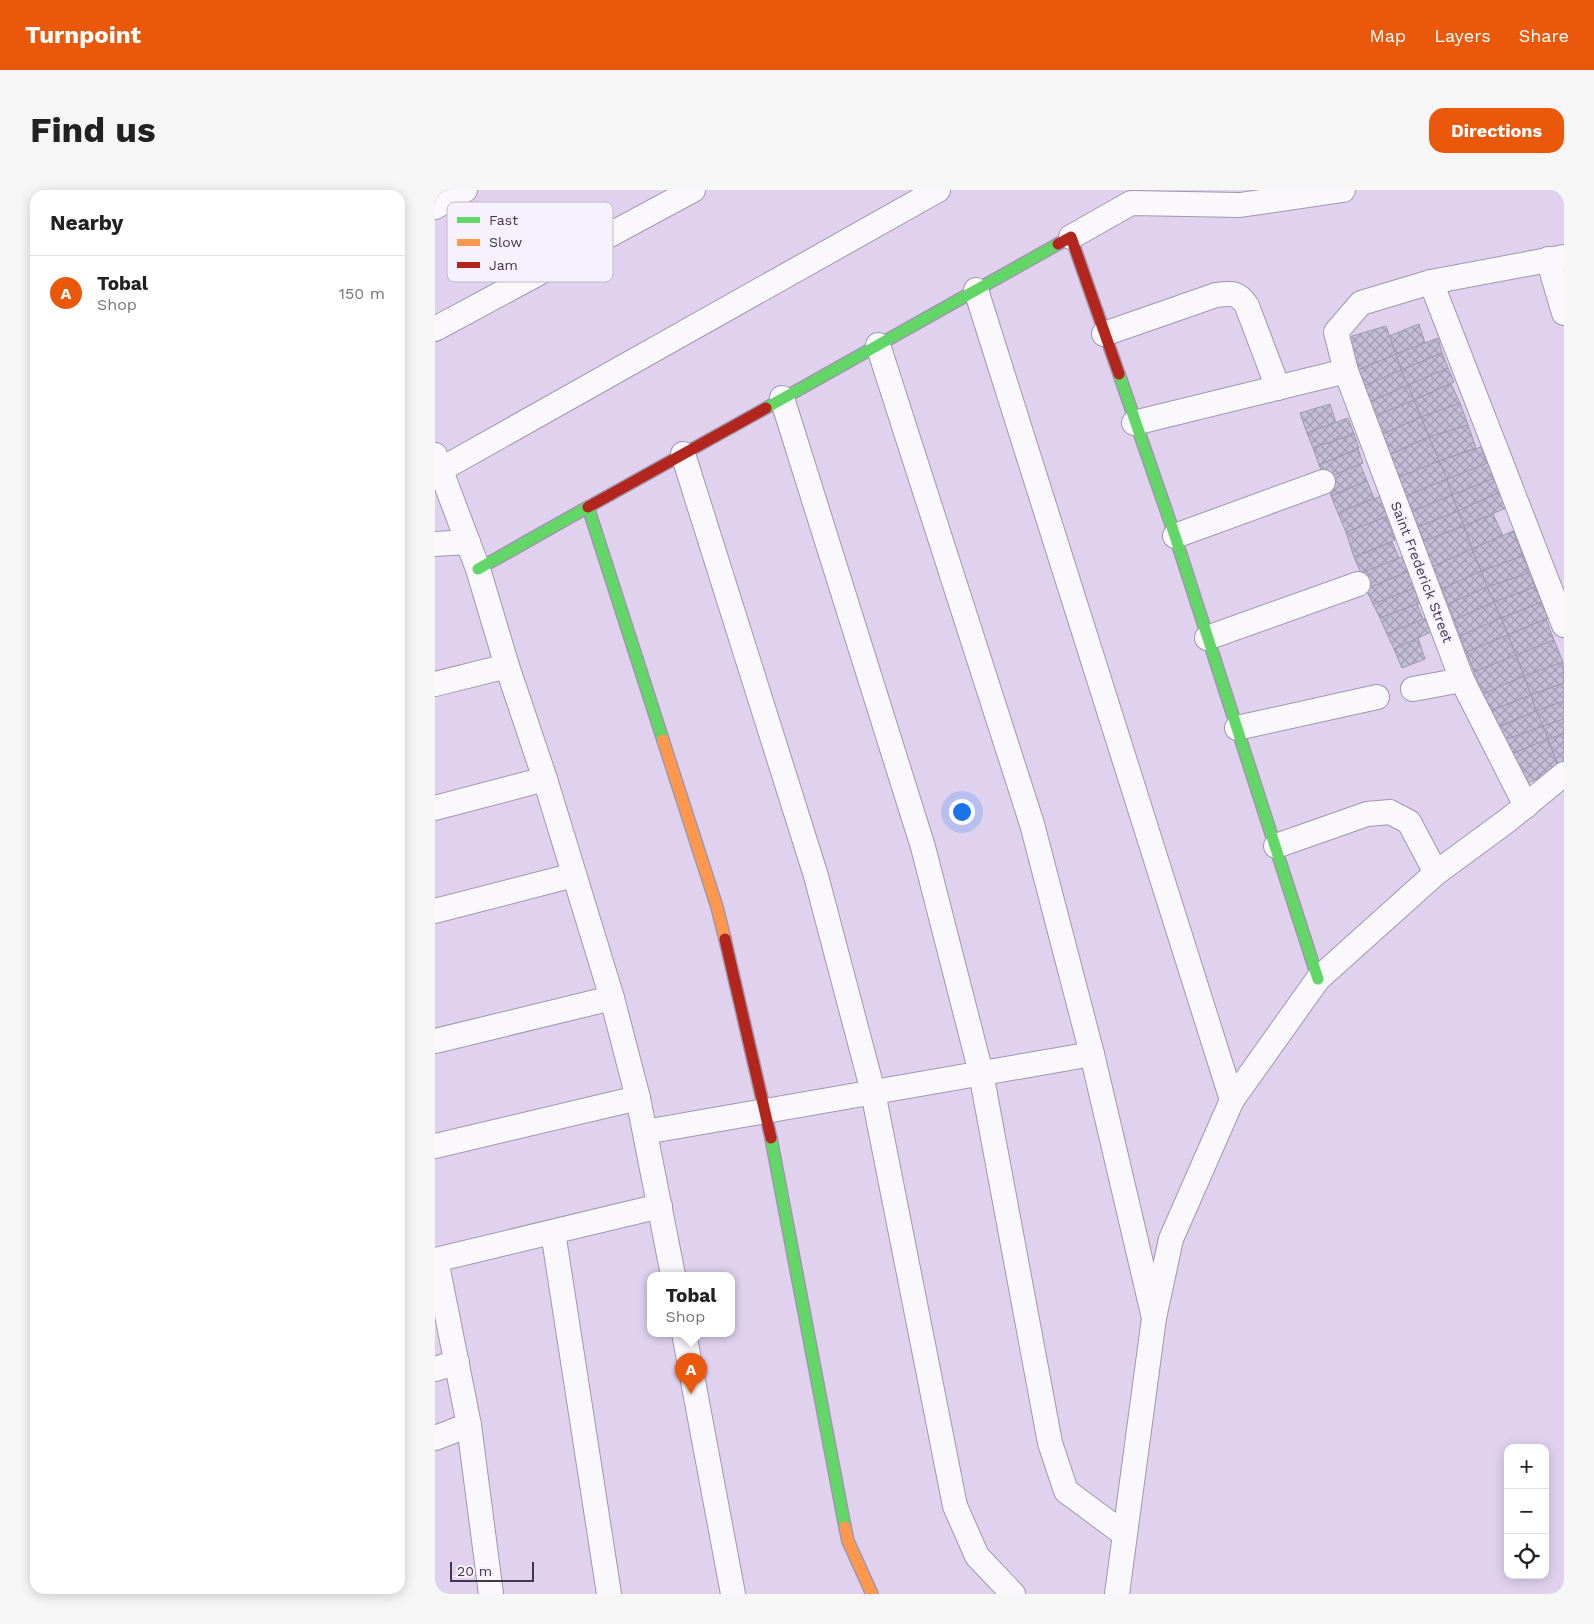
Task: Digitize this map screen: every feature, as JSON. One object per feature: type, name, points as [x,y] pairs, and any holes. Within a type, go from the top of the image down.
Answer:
[{"type":"street","points":[[435,207],[465,190]]},
{"type":"street","points":[[613,233],[693,190]]},
{"type":"street","points":[[672,1272],[638,1098],[612,998],[478,569],[438,463],[938,190]]},
{"type":"street","points":[[478,569],[1071,237],[1128,197],[1240,205],[1343,190]]},
{"type":"street","points":[[1071,237],[1134,423],[1175,536],[1318,979]]},
{"type":"street","points":[[1564,313],[1556,258],[1431,282],[1564,625]]},
{"type":"street","points":[[435,329],[522,282]]},
{"type":"street","name":"Saint Frederick Street","points":[[1431,282],[1361,303],[1336,332],[1346,371],[1462,680],[1526,806]]},
{"type":"street","points":[[976,290],[1232,1100]]},
{"type":"street","points":[[1104,334],[1216,295],[1231,293],[1241,297],[1247,306],[1277,388]]},
{"type":"street","points":[[878,344],[1032,824],[1092,1054],[1154,1318]]},
{"type":"street","points":[[1134,423],[1346,371]]},
{"type":"street","points":[[782,398],[923,847],[981,1073],[1050,1443],[1066,1491],[1124,1534]]},
{"type":"street","points":[[683,454],[816,876],[873,1092],[955,1506],[977,1556],[1013,1594]]},
{"type":"street","points":[[1175,536],[1323,482]]},
{"type":"street","points":[[588,507],[717,907],[766,1111],[848,1541],[872,1594]]},
{"type":"street","points":[[435,544],[468,542]]},
{"type":"street","points":[[1207,638],[1358,584]]},
{"type":"street","points":[[435,684],[507,666]]},
{"type":"street","points":[[1413,689],[1462,680]]},
{"type":"street","points":[[1237,728],[1377,697]]},
{"type":"street","points":[[1117,1594],[1154,1318],[1171,1239],[1232,1100],[1318,979],[1437,872],[1526,806],[1564,774]]},
{"type":"street","points":[[435,808],[545,779]]},
{"type":"street","points":[[1276,846],[1367,814],[1390,812],[1409,822],[1437,872]]},
{"type":"street","points":[[435,911],[575,875]]},
{"type":"street","points":[[435,1041],[612,998]]},
{"type":"street","points":[[645,1132],[1092,1054]]},
{"type":"street","points":[[435,1146],[638,1098]]},
{"type":"street","points":[[491,1594],[469,1425],[446,1365],[436,1260],[660,1206]]},
{"type":"street","points":[[553,1232],[609,1594]]},
{"type":"street","points":[[685,1337],[733,1594]]},
{"type":"street","points":[[435,1438],[469,1425]]},
{"type":"building","points":[[1419,324],[1425,343],[1396,354],[1389,336]]},
{"type":"building","points":[[1386,326],[1396,354],[1356,371],[1346,346],[1352,336]]},
{"type":"building","points":[[1438,338],[1442,353],[1401,370],[1396,354]]},
{"type":"building","points":[[1442,353],[1448,368],[1408,385],[1401,370]]},
{"type":"building","points":[[1396,354],[1401,370],[1361,387],[1356,371]]},
{"type":"building","points":[[1448,368],[1454,382],[1414,400],[1408,385]]},
{"type":"building","points":[[1401,370],[1408,385],[1367,403],[1361,387]]},
{"type":"building","points":[[1451,384],[1460,403],[1421,417],[1414,400]]},
{"type":"building","points":[[1408,385],[1414,400],[1373,417],[1367,403]]},
{"type":"building","points":[[1414,400],[1421,417],[1381,435],[1373,417]]},
{"type":"building","points":[[1460,403],[1468,425],[1429,437],[1421,417]]},
{"type":"building","points":[[1330,404],[1336,423],[1307,433],[1300,413]]},
{"type":"building","points":[[1421,417],[1429,437],[1389,455],[1381,435]]},
{"type":"building","points":[[1348,418],[1354,434],[1313,448],[1307,433]]},
{"type":"building","points":[[1468,425],[1476,448],[1439,461],[1429,437]]},
{"type":"building","points":[[1354,434],[1359,448],[1319,465],[1313,448]]},
{"type":"building","points":[[1429,437],[1439,461],[1399,477],[1389,455]]},
{"type":"building","points":[[1481,447],[1487,464],[1447,479],[1439,461]]},
{"type":"building","points":[[1358,449],[1363,463],[1325,479],[1319,465]]},
{"type":"building","points":[[1439,461],[1447,479],[1406,496],[1399,477]]},
{"type":"building","points":[[1490,462],[1495,478],[1452,495],[1447,479]]},
{"type":"building","points":[[1360,464],[1367,481],[1331,496],[1325,479]]},
{"type":"building","points":[[1495,478],[1500,492],[1458,511],[1452,495]]},
{"type":"building","points":[[1447,479],[1452,495],[1411,512],[1406,496]]},
{"type":"building","points":[[1367,481],[1374,498],[1338,513],[1331,496]]},
{"type":"building","points":[[1500,492],[1506,508],[1464,526],[1458,511]]},
{"type":"building","points":[[1452,495],[1458,511],[1418,527],[1411,512]]},
{"type":"building","points":[[1381,496],[1389,516],[1346,532],[1338,513]]},
{"type":"building","points":[[1458,511],[1464,526],[1424,541],[1418,527]]},
{"type":"building","points":[[1493,514],[1503,536],[1472,549],[1464,526]]},
{"type":"building","points":[[1386,517],[1395,540],[1354,557],[1346,532]]},
{"type":"building","points":[[1464,526],[1472,549],[1432,567],[1421,542]]},
{"type":"building","points":[[1513,531],[1523,556],[1481,571],[1472,549]]},
{"type":"building","points":[[1392,542],[1399,558],[1361,573],[1354,557]]},
{"type":"building","points":[[1472,549],[1481,571],[1442,589],[1432,567]]},
{"type":"building","points":[[1404,556],[1409,571],[1366,589],[1361,573]]},
{"type":"building","points":[[1523,556],[1529,573],[1487,587],[1481,571]]},
{"type":"building","points":[[1409,571],[1415,588],[1373,604],[1366,589]]},
{"type":"building","points":[[1481,571],[1487,587],[1448,604],[1442,589]]},
{"type":"building","points":[[1529,573],[1535,587],[1494,602],[1487,587]]},
{"type":"building","points":[[1487,587],[1494,602],[1454,620],[1448,604]]},
{"type":"building","points":[[1535,587],[1542,602],[1501,618],[1494,602]]},
{"type":"building","points":[[1415,588],[1420,603],[1380,618],[1373,604]]},
{"type":"building","points":[[1494,602],[1501,618],[1460,636],[1454,620]]},
{"type":"building","points":[[1542,602],[1548,618],[1508,635],[1501,618]]},
{"type":"building","points":[[1417,604],[1423,619],[1387,634],[1380,618]]},
{"type":"building","points":[[1426,618],[1431,632],[1394,649],[1387,634]]},
{"type":"building","points":[[1501,618],[1508,635],[1466,652],[1460,636]]},
{"type":"building","points":[[1546,619],[1554,640],[1516,655],[1508,635]]},
{"type":"building","points":[[1508,635],[1516,655],[1474,672],[1466,652]]},
{"type":"building","points":[[1418,638],[1425,659],[1402,668],[1394,649]]},
{"type":"building","points":[[1554,640],[1563,662],[1524,676],[1516,655]]},
{"type":"building","points":[[1516,655],[1524,676],[1483,694],[1474,672]]},
{"type":"building","points":[[1563,662],[1564,683],[1531,695],[1524,676]]},
{"type":"building","points":[[1524,676],[1531,695],[1490,711],[1483,694]]},
{"type":"building","points":[[1564,683],[1564,701],[1536,711],[1531,695]]},
{"type":"building","points":[[1531,695],[1536,711],[1495,728],[1488,712]]},
{"type":"building","points":[[1564,701],[1564,719],[1543,726],[1536,711]]},
{"type":"building","points":[[1536,711],[1543,726],[1502,741],[1497,728]]},
{"type":"building","points":[[1564,719],[1564,734],[1548,739],[1543,726]]},
{"type":"building","points":[[1543,726],[1548,739],[1509,755],[1502,741]]},
{"type":"building","points":[[1564,734],[1564,761],[1557,764],[1548,739]]},
{"type":"building","points":[[1548,739],[1559,769],[1519,787],[1509,755]]},
{"type":"traffic: fast","points":[[766,408],[1058,244]]},
{"type":"traffic: fast","points":[[1119,374],[1175,536],[1318,979]]},
{"type":"traffic: fast","points":[[478,569],[588,507],[663,740]]},
{"type":"traffic: fast","points":[[771,1138],[845,1527]]},
{"type":"traffic: slow","points":[[663,740],[717,907],[725,939]]},
{"type":"traffic: slow","points":[[845,1527],[848,1541],[872,1594]]},
{"type":"traffic: jam","points":[[1058,244],[1071,237],[1119,374]]},
{"type":"traffic: jam","points":[[588,507],[766,408]]},
{"type":"traffic: jam","points":[[725,939],[771,1138]]},
{"type":"place","name":"Tobal","points":[[691,1394]]}]
